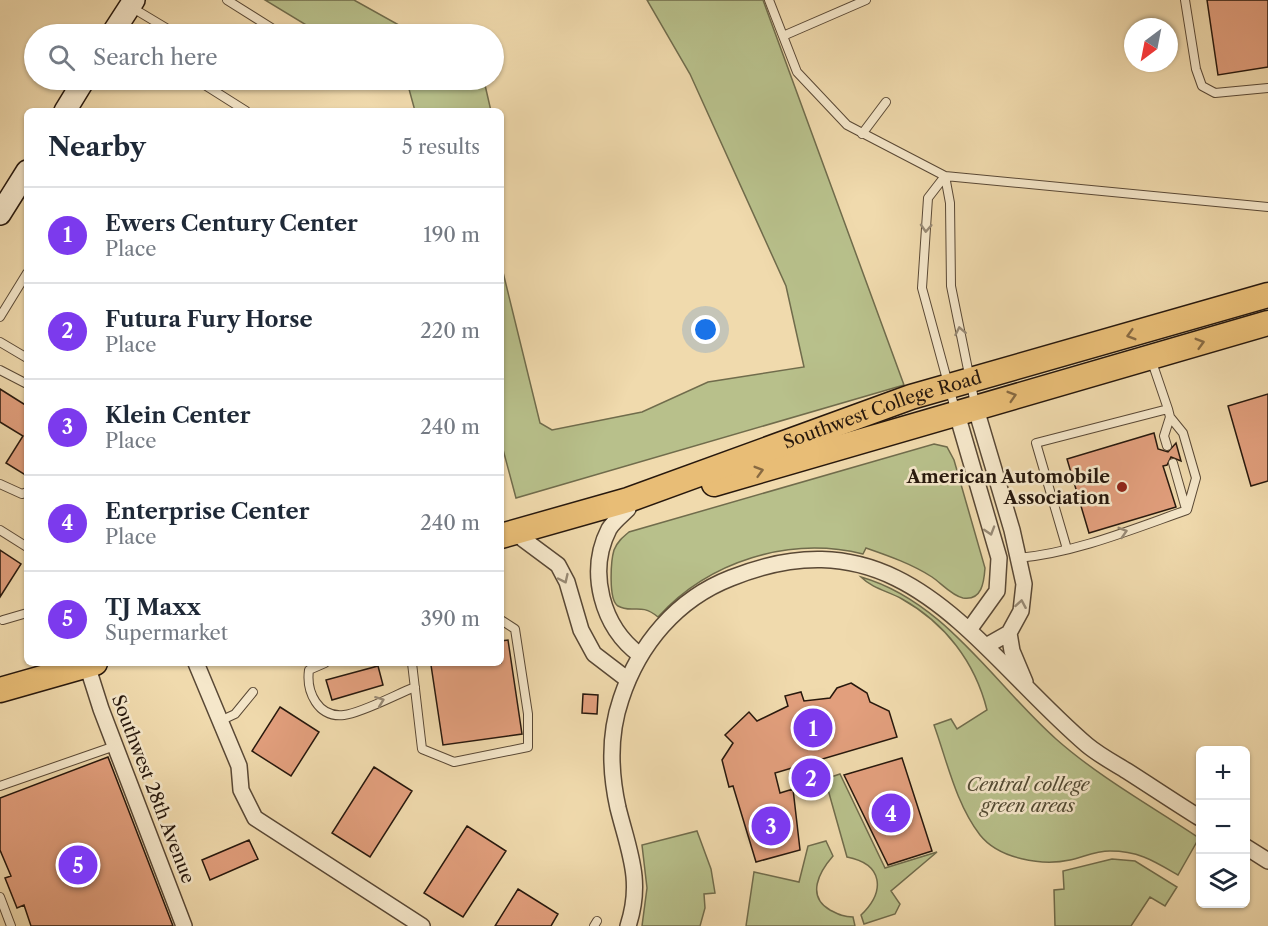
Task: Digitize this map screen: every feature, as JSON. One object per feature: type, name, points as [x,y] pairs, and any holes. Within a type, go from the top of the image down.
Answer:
[{"type":"main road","points":[[122,24],[132,3]]},
{"type":"main road","points":[[66,108],[78,90]]},
{"type":"main road","points":[[0,214],[24,176]]},
{"type":"main road","name":"Southwest College Road","points":[[508,540],[627,500],[911,397],[1268,295]]},
{"type":"main road","name":"Southwest College Road","points":[[508,540],[628,509],[1268,323]]},
{"type":"main road","points":[[0,681],[52,666]]},
{"type":"main road","points":[[0,690],[84,666]]},
{"type":"street","points":[[966,411],[1018,558],[1024,584],[1020,611],[1009,633],[986,646]]},
{"type":"street","points":[[966,411],[999,558],[997,591],[969,630]]},
{"type":"street","points":[[628,509],[610,527],[603,544],[599,581],[604,609],[616,632],[640,655]]},
{"type":"street","points":[[508,540],[558,565],[567,582],[581,630],[594,654],[628,680]]},
{"type":"street","points":[[999,558],[1018,558]]},
{"type":"street","points":[[628,926],[636,883],[612,772],[613,731],[628,680],[640,655],[667,620],[704,590],[744,572],[795,560],[833,560],[876,567],[906,582],[934,600],[969,630],[1088,746],[1196,815]]},
{"type":"street","points":[[1009,633],[1012,651],[1027,687]]},
{"type":"street","name":"Southwest 28th Avenue","points":[[92,666],[115,746],[184,926]]},
{"type":"street","points":[[197,666],[239,766],[241,790],[255,818],[422,926]]},
{"type":"street","points":[[1250,850],[1268,861]]},
{"type":"lane","points":[[227,0],[265,24]]},
{"type":"lane","points":[[769,0],[797,72],[847,125],[945,176],[1268,207]]},
{"type":"lane","points":[[783,36],[866,0]]},
{"type":"lane","points":[[1185,0],[1196,69],[1202,86],[1215,93],[1268,88]]},
{"type":"lane","points":[[132,3],[162,24]]},
{"type":"lane","points":[[213,90],[241,108]]},
{"type":"lane","points":[[862,134],[885,102]]},
{"type":"lane","points":[[945,176],[927,198],[922,288],[938,344],[959,384],[966,411]]},
{"type":"lane","points":[[945,176],[950,203],[951,286],[959,384],[966,411]]},
{"type":"lane","points":[[0,317],[24,278]]},
{"type":"lane","points":[[0,342],[24,354]]},
{"type":"lane","points":[[1150,358],[1169,413],[1183,433],[1196,478],[1187,510]]},
{"type":"lane","points":[[0,370],[24,382]]},
{"type":"lane","points":[[1167,446],[1164,436],[1169,413]]},
{"type":"lane","points":[[1067,549],[1036,443],[1169,413]]},
{"type":"lane","points":[[1173,463],[1187,510]]},
{"type":"lane","points":[[0,484],[24,493]]},
{"type":"lane","points":[[1018,558],[1041,556],[1067,549],[1187,510]]},
{"type":"lane","points":[[0,530],[24,545]]},
{"type":"lane","points":[[3,620],[24,614]]},
{"type":"lane","points":[[412,666],[422,749],[454,762],[528,747],[528,714],[515,629],[504,622]]},
{"type":"lane","points":[[318,666],[309,670],[308,680],[316,704],[324,711],[344,715],[416,687]]},
{"type":"lane","points":[[220,721],[235,714],[253,692]]},
{"type":"lane","points":[[0,786],[115,746]]},
{"type":"lane","points":[[0,897],[11,926]]},
{"type":"green space","points":[[265,0],[354,0],[397,24],[305,24]]},
{"type":"green space","points":[[647,0],[763,0],[904,385],[516,498],[504,453],[504,276],[540,423],[552,430],[642,412],[708,382],[804,367],[786,286],[690,74]]},
{"type":"green space","points":[[409,90],[486,90],[490,108],[414,108]]},
{"type":"green space","points":[[934,444],[947,447],[954,460],[985,568],[983,584],[974,597],[959,597],[916,568],[866,548],[863,554],[835,549],[807,548],[779,551],[726,568],[701,581],[678,597],[658,617],[646,610],[623,608],[615,602],[611,580],[614,550],[629,532]]},
{"type":"green space","name":"Central college green areas","points":[[861,577],[891,589],[918,605],[943,624],[1056,739],[1107,779],[1196,836],[1196,843],[1178,875],[1154,861],[1120,851],[1105,851],[1070,860],[1047,862],[1009,855],[988,843],[980,835],[965,810],[934,725],[951,719],[957,729],[987,710],[975,676],[956,646],[932,620],[902,599]]},
{"type":"green space","points":[[840,774],[885,868],[937,852],[891,891],[900,904],[895,914],[864,924],[861,915],[874,897],[877,880],[874,872],[868,866],[847,857],[825,779]]},
{"type":"green space","points":[[697,831],[711,869],[715,893],[704,894],[705,908],[700,926],[642,926],[647,888],[642,845]]},
{"type":"green space","points":[[826,841],[833,856],[823,869],[817,884],[818,898],[830,910],[843,916],[853,917],[855,926],[746,926],[754,872],[799,882],[808,846]]},
{"type":"green space","points":[[1112,859],[1135,861],[1177,887],[1165,906],[1150,897],[1131,926],[1055,926],[1054,890],[1064,889],[1063,871]]},
{"type":"building","points":[[1207,0],[1268,0],[1268,67],[1218,75]]},
{"type":"building","points":[[0,389],[24,404],[24,474],[6,463],[23,436],[0,422]]},
{"type":"building","points":[[1268,394],[1268,481],[1251,486],[1228,406]]},
{"type":"building","name":"American Automobile Association","points":[[1154,433],[1158,449],[1168,452],[1176,443],[1181,461],[1171,457],[1167,465],[1163,466],[1176,507],[1089,533],[1067,459]]},
{"type":"building","points":[[0,550],[21,564],[0,597]]},
{"type":"building","points":[[508,640],[522,734],[443,745],[431,666],[504,666],[504,641]]},
{"type":"building","points":[[378,666],[383,685],[332,700],[326,680]]},
{"type":"building","points":[[851,683],[867,693],[870,702],[889,711],[897,737],[775,773],[780,793],[793,789],[800,850],[756,862],[733,786],[729,787],[722,760],[733,743],[725,735],[749,712],[757,721],[788,706],[785,696],[801,692],[804,701],[830,698],[837,688]]},
{"type":"building","points":[[583,694],[598,695],[597,714],[582,713]]},
{"type":"building","points":[[280,707],[319,732],[291,776],[252,751]]},
{"type":"building","points":[[108,757],[173,926],[31,926],[24,905],[17,908],[5,878],[11,876],[0,850],[0,798]]},
{"type":"building","points":[[902,758],[932,851],[888,865],[844,775]]},
{"type":"building","points":[[374,767],[412,791],[370,857],[332,833]]},
{"type":"building","points":[[467,826],[506,851],[463,917],[424,893]]},
{"type":"building","points":[[249,840],[258,859],[210,880],[202,860]]},
{"type":"building","points":[[518,889],[558,914],[551,926],[495,926]]},
{"type":"place","name":"American Automobile Association","points":[[1122,487]]},
{"type":"place","name":"Ewers Century Center","points":[[813,728]]},
{"type":"place","name":"Futura Fury Horse","points":[[811,778]]},
{"type":"place","name":"Enterprise Center","points":[[891,813]]},
{"type":"place","name":"Klein Center","points":[[771,826]]},
{"type":"place","name":"TJ Maxx","points":[[78,865]]}]
